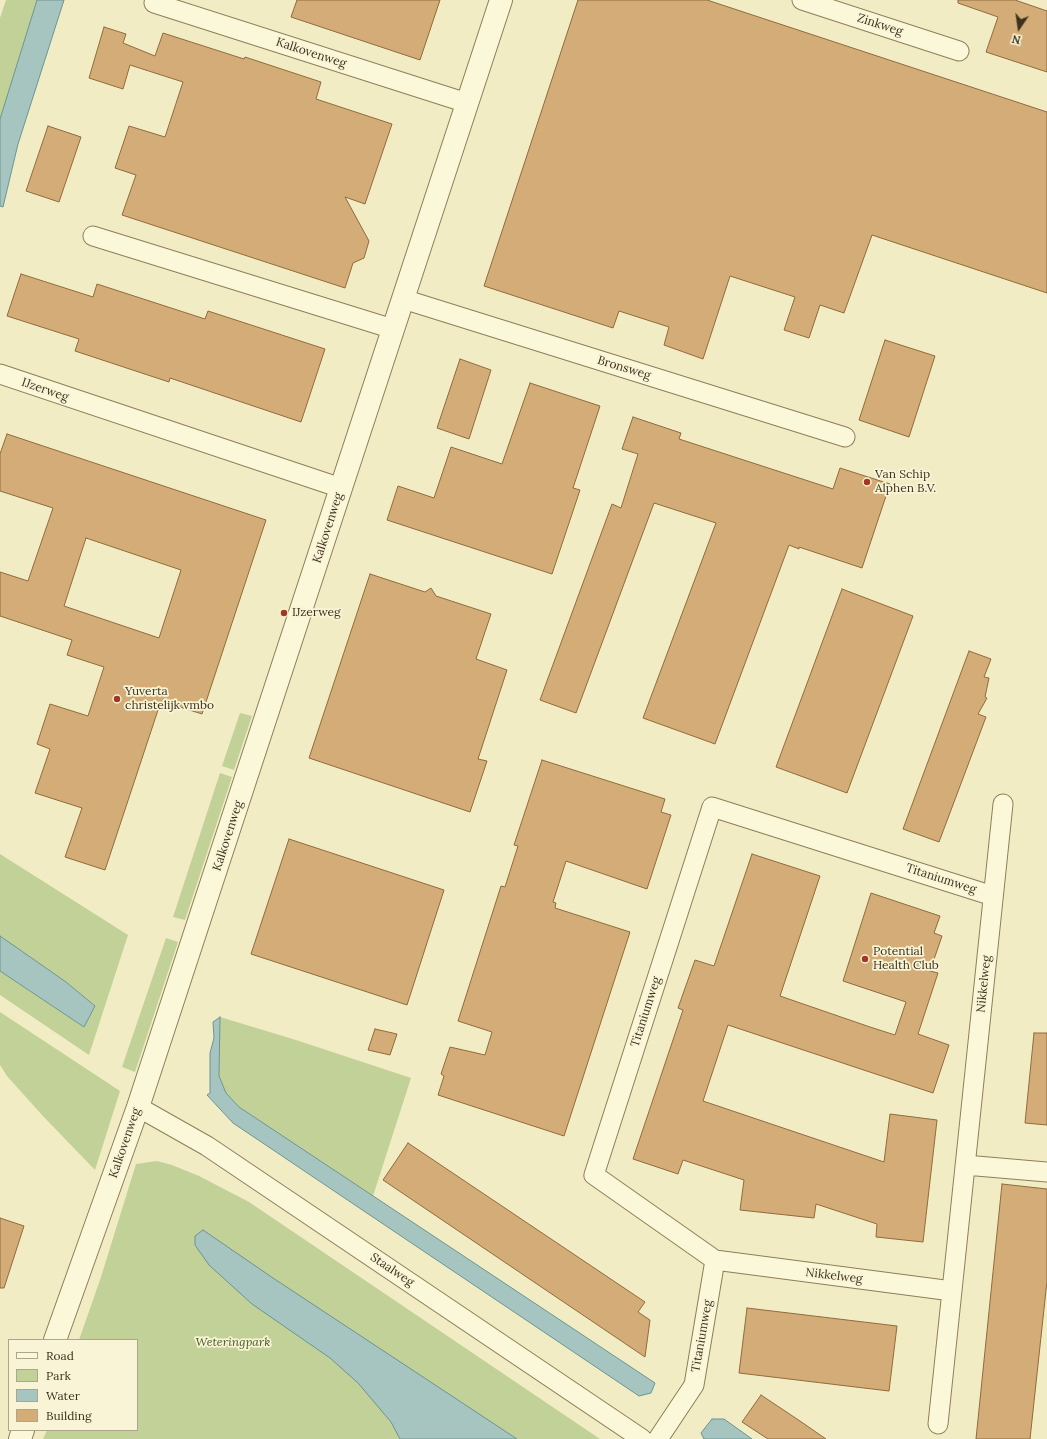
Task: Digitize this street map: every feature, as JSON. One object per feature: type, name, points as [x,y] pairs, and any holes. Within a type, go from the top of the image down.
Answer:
[{"type":"street","name":"Kalkovenweg","points":[[56,1339],[138,1107],[501,0]]},
{"type":"street","name":"Zinkweg","points":[[802,0],[959,51]]},
{"type":"street","name":"Kalkovenweg","points":[[154,3],[467,103]]},
{"type":"street","points":[[93,236],[393,329]]},
{"type":"street","name":"Bronsweg","points":[[403,299],[845,437]]},
{"type":"street","name":"IJzerweg","points":[[0,374],[341,488]]},
{"type":"street","name":"Nikkelweg","points":[[938,1424],[1003,804]]},
{"type":"street","name":"Titaniumweg","points":[[658,1439],[694,1385],[715,1260],[594,1175],[712,806],[993,896]]},
{"type":"street","name":"Staalweg","points":[[138,1107],[207,1146],[642,1439]]},
{"type":"street","points":[[965,1165],[1047,1172]]},
{"type":"street","name":"Nikkelweg","points":[[715,1260],[952,1291]]},
{"type":"green space","points":[[6,0],[37,0],[0,119],[0,18]]},
{"type":"green space","points":[[240,713],[252,716],[234,770],[222,766]]},
{"type":"green space","points":[[220,773],[232,777],[185,920],[173,917]]},
{"type":"green space","points":[[0,854],[128,935],[89,1055],[0,995],[0,971],[84,1027],[95,1006],[66,982],[0,936]]},
{"type":"green space","points":[[166,938],[178,942],[135,1072],[122,1067]]},
{"type":"green space","points":[[0,1012],[120,1091],[95,1170],[42,1115],[7,1076],[0,1065]]},
{"type":"green space","points":[[220,1017],[296,1040],[411,1078],[373,1196],[239,1107],[226,1093],[219,1076]]},
{"type":"green space","name":"Weteringpark","points":[[157,1161],[172,1165],[199,1176],[249,1202],[600,1439],[43,1439],[47,1431],[138,1431],[138,1339],[79,1339],[101,1277],[136,1164]]},
{"type":"water","points":[[37,0],[64,0],[18,144],[3,207],[0,206],[0,119]]},
{"type":"water","points":[[0,936],[66,982],[95,1006],[84,1027],[0,971]]},
{"type":"water","points":[[220,1017],[219,1076],[226,1093],[239,1107],[655,1383],[651,1393],[639,1396],[233,1123],[207,1095],[210,1093],[210,1053],[214,1038],[213,1022]]},
{"type":"water","points":[[203,1230],[517,1439],[400,1439],[391,1422],[358,1383],[330,1358],[252,1304],[209,1265],[195,1245],[195,1236]]},
{"type":"water","points":[[712,1419],[724,1419],[752,1439],[704,1439],[701,1433]]},
{"type":"building","points":[[297,0],[440,0],[420,60],[291,17]]},
{"type":"building","points":[[578,0],[707,0],[1047,112],[1047,293],[872,235],[844,313],[820,305],[809,338],[784,330],[795,297],[730,276],[703,359],[664,345],[669,327],[619,311],[613,328],[484,286]]},
{"type":"building","points":[[958,0],[1015,0],[1047,11],[1047,72],[986,52],[998,17],[958,3]]},
{"type":"building","points":[[104,27],[126,34],[123,43],[155,56],[163,33],[244,59],[245,57],[321,82],[316,99],[392,124],[365,204],[345,197],[369,241],[364,258],[353,263],[345,288],[122,215],[136,175],[115,168],[129,126],[165,137],[183,82],[130,65],[123,89],[89,78]]},
{"type":"building","points":[[48,126],[81,137],[59,202],[26,191]]},
{"type":"building","points":[[21,274],[93,297],[97,284],[205,319],[208,311],[325,349],[301,422],[170,378],[169,382],[75,351],[79,339],[7,316]]},
{"type":"building","points":[[885,340],[935,356],[909,437],[859,420]]},
{"type":"building","points":[[460,359],[491,370],[469,439],[437,428]]},
{"type":"building","points":[[530,383],[600,406],[573,488],[580,490],[552,574],[387,520],[398,486],[434,498],[451,447],[502,464]]},
{"type":"building","points":[[633,417],[681,433],[679,439],[833,489],[840,468],[890,484],[862,568],[789,545],[715,744],[643,718],[716,523],[654,503],[576,713],[540,700],[612,504],[621,508],[638,454],[622,449]]},
{"type":"building","points":[[7,434],[266,520],[202,714],[161,701],[105,870],[65,857],[82,808],[35,793],[50,749],[37,744],[50,704],[88,716],[104,667],[67,655],[72,640],[0,616],[0,572],[28,581],[53,508],[0,491],[0,454]],"holes":[[[86,538],[181,570],[159,638],[64,606]]]},
{"type":"building","points":[[370,574],[425,592],[431,588],[436,596],[491,614],[476,659],[507,670],[478,759],[487,761],[470,812],[309,758]]},
{"type":"building","points":[[842,589],[913,616],[847,793],[776,767]]},
{"type":"building","points":[[969,651],[991,659],[984,677],[989,678],[985,697],[987,698],[978,714],[986,717],[939,842],[903,829]]},
{"type":"building","points":[[542,760],[665,799],[661,812],[671,815],[647,889],[566,861],[553,902],[556,903],[555,908],[630,932],[564,1136],[438,1095],[444,1076],[441,1074],[450,1047],[485,1055],[492,1032],[458,1021],[501,886],[505,887],[518,846],[514,845]]},
{"type":"building","points":[[289,839],[444,890],[407,1005],[251,954]]},
{"type":"building","points":[[752,854],[820,876],[780,996],[870,1027],[895,1035],[906,1002],[843,981],[871,893],[940,916],[934,933],[942,936],[930,971],[938,973],[918,1034],[949,1045],[933,1093],[728,1025],[703,1101],[884,1162],[890,1114],[937,1120],[923,1242],[876,1237],[877,1224],[816,1204],[814,1218],[740,1210],[744,1180],[683,1160],[678,1174],[633,1159],[683,1010],[678,1008],[695,960],[714,966]]},
{"type":"building","points":[[375,1029],[397,1034],[390,1055],[368,1050]]},
{"type":"building","points":[[1034,1033],[1047,1033],[1047,1125],[1025,1123]]},
{"type":"building","points":[[408,1143],[645,1302],[638,1312],[650,1320],[645,1357],[383,1180]]},
{"type":"building","points":[[1002,1184],[1047,1189],[1047,1281],[1030,1439],[976,1439]]},
{"type":"building","points":[[0,1218],[24,1226],[4,1288],[0,1288]]},
{"type":"building","points":[[747,1308],[897,1326],[889,1391],[739,1373]]},
{"type":"building","points":[[761,1395],[826,1439],[768,1439],[742,1422]]},
{"type":"place","name":"Van Schip Alphen B.V.","points":[[867,482]]},
{"type":"place","name":"IJzerweg","points":[[284,613]]},
{"type":"place","name":"Yuverta christelijk vmbo","points":[[117,699]]},
{"type":"place","name":"Potential Health Club","points":[[865,959]]}]
